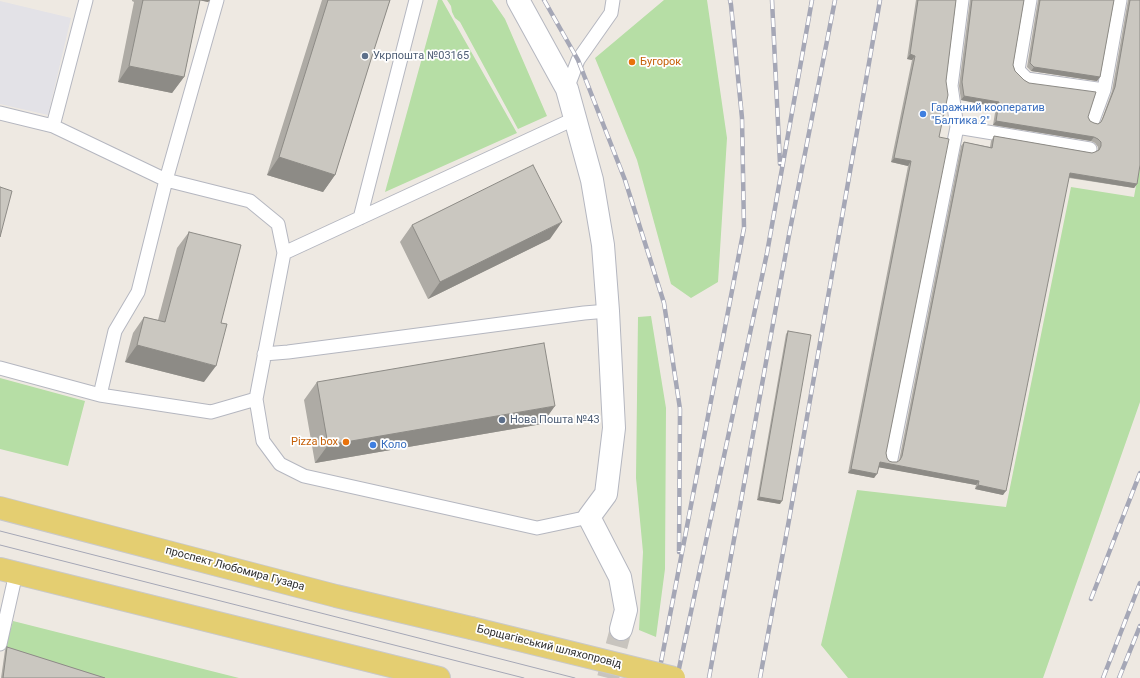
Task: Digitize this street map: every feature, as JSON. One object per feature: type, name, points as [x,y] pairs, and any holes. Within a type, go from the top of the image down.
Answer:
[{"type":"main road","name":"проспект Любомира Гузара","points":[[0,508],[336,596],[471,628]]},
{"type":"main road","points":[[8,571],[439,678]]},
{"type":"main road","name":"Борщагівський шляхопровід","points":[[471,628],[674,678]]},
{"type":"street","points":[[518,0],[567,90],[592,180],[603,245],[614,428],[606,494],[589,517],[620,577],[626,610],[621,629]]},
{"type":"lane","points":[[53,126],[86,0]]},
{"type":"lane","points":[[100,395],[115,331],[138,292],[166,180],[217,0]]},
{"type":"lane","points":[[360,218],[416,0]]},
{"type":"lane","points":[[609,0],[611,13]]},
{"type":"lane","points":[[567,90],[578,60],[611,13],[613,0]]},
{"type":"lane","points":[[891,459],[957,127],[951,86],[962,0]]},
{"type":"lane","points":[[1030,0],[1018,70],[1027,79],[1104,90]]},
{"type":"lane","points":[[1093,120],[1104,90],[1120,0]]},
{"type":"lane","points":[[0,113],[53,126],[166,180],[250,201],[278,224],[284,253],[256,399],[263,441],[280,464],[304,476],[537,528],[589,517]]},
{"type":"lane","points":[[284,253],[576,118]]},
{"type":"lane","points":[[957,127],[1090,149]]},
{"type":"lane","points":[[264,354],[608,311]]},
{"type":"lane","points":[[0,368],[100,395],[211,412],[256,399]]},
{"type":"lane","points":[[0,644],[8,571]]},
{"type":"shaded area","points":[[0,1],[71,18],[48,115],[0,104]]},
{"type":"green space","points":[[438,0],[442,0],[517,133],[385,192]]},
{"type":"green space","points":[[447,0],[492,0],[505,19],[547,116],[518,129],[460,22],[455,18],[451,6]]},
{"type":"green space","points":[[664,0],[707,0],[727,138],[718,282],[691,298],[671,284],[637,160],[595,58]]},
{"type":"green space","points":[[1140,163],[1140,402],[1043,678],[848,678],[821,645],[857,490],[1006,507],[1071,187],[1134,197]]},
{"type":"green space","points":[[651,316],[666,408],[665,569],[656,637],[639,630],[643,552],[636,478],[638,317]]},
{"type":"green space","points":[[0,378],[85,401],[68,466],[0,449]]},
{"type":"green space","points":[[13,621],[239,678],[93,678],[5,650]]},
{"type":"building","points":[[143,0],[200,0],[184,77],[129,66]]},
{"type":"building","points":[[328,0],[390,0],[335,175],[279,157]]},
{"type":"building","points":[[918,0],[956,0],[946,81],[948,95],[939,137],[949,139],[886,453],[889,461],[892,462],[897,462],[902,456],[964,142],[992,148],[994,136],[1092,153],[1099,150],[1101,146],[1101,142],[1094,137],[996,121],[999,102],[964,96],[962,82],[972,0],[1024,0],[1013,65],[1015,71],[1029,83],[1096,92],[1088,117],[1090,121],[1098,124],[1103,118],[1115,87],[1130,0],[1140,0],[1140,165],[1137,184],[1070,173],[1006,491],[978,485],[979,481],[880,462],[877,474],[851,469],[911,161],[894,158],[915,56],[910,54]]},
{"type":"building","points":[[1040,0],[1114,0],[1100,77],[1034,67],[1030,63]]},
{"type":"building","points":[[533,165],[562,222],[440,282],[412,225]]},
{"type":"building","points":[[0,187],[12,191],[0,237]]},
{"type":"building","points":[[189,232],[241,245],[221,323],[227,324],[216,366],[137,345],[144,317],[165,322]]},
{"type":"building","points":[[788,331],[811,335],[782,501],[759,497]]},
{"type":"building","points":[[544,343],[555,406],[328,445],[317,382]]},
{"type":"building","points":[[7,647],[105,678],[3,678]]},
{"type":"tunnel","points":[[608,678],[621,629]]},
{"type":"tram line","points":[[0,531],[575,678]]},
{"type":"tram line","points":[[0,545],[524,678]]},
{"type":"railway","points":[[544,0],[578,60],[625,180],[664,303],[680,409],[679,552]]},
{"type":"railway","points":[[658,678],[744,228],[742,118],[730,0]]},
{"type":"railway","points":[[772,0],[780,164]]},
{"type":"railway","points":[[677,678],[767,253],[812,0]]},
{"type":"railway","points":[[709,678],[789,235],[835,0]]},
{"type":"railway","points":[[760,678],[880,0]]},
{"type":"railway","points":[[1091,599],[1140,473]]},
{"type":"railway","points":[[1103,678],[1140,583]]},
{"type":"railway","points":[[1119,678],[1140,626]]},
{"type":"place","name":"Укрпошта №03165","points":[[365,56]]},
{"type":"place","name":"Бугорок","points":[[632,62]]},
{"type":"place","name":"Гаражний кооператив \"Балтика 2\"","points":[[923,114]]},
{"type":"place","name":"Нова Пошта №43","points":[[502,420]]},
{"type":"place","name":"Pizza box","points":[[346,442]]},
{"type":"place","name":"Коло","points":[[373,445]]}]
